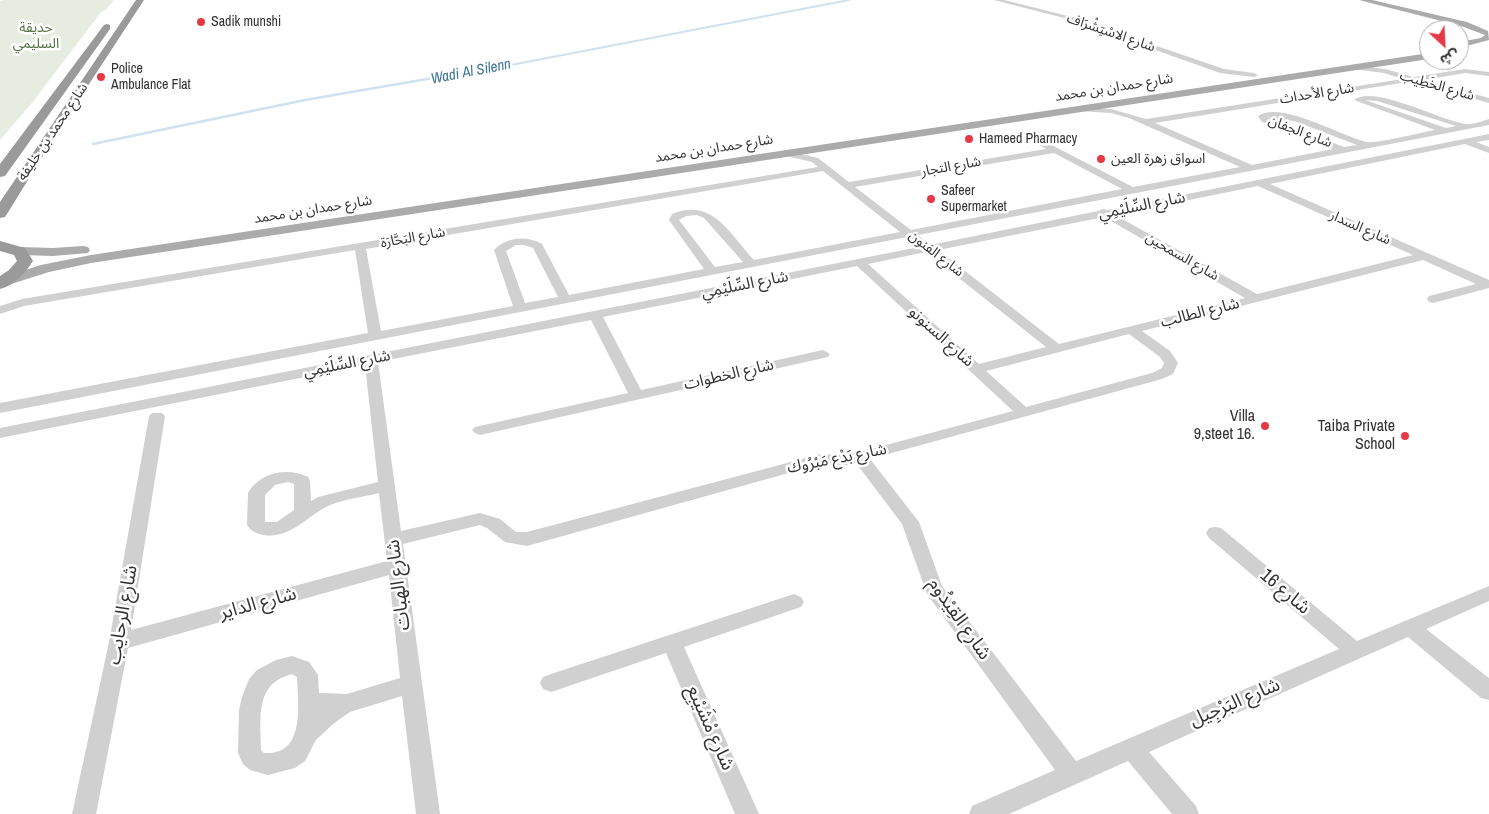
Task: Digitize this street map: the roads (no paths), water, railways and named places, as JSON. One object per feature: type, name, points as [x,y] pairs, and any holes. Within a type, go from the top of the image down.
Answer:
[{"type":"highway","name":"شارع محمد بن خليفة","points":[[0,214],[140,0]]},
{"type":"highway","name":"شارع محمد بن خليفة","points":[[0,173],[114,18]]},
{"type":"highway","points":[[1,245],[21,251],[25,261],[22,267],[2,282]]},
{"type":"main road","points":[[1363,0],[1487,30]]},
{"type":"main road","points":[[1375,0],[1436,14],[1487,30]]},
{"type":"main road","points":[[1469,43],[1484,40],[1487,30]]},
{"type":"main road","points":[[1469,50],[1489,47]]},
{"type":"main road","name":"شارع حمدان بن محمد","points":[[21,251],[53,252],[94,248],[1225,75],[1254,75],[1419,51]]},
{"type":"main road","name":"شارع حمدان بن محمد","points":[[2,282],[46,268],[91,259],[1352,67],[1382,67],[1419,58]]},
{"type":"street","name":"شارع الاسْتِشْرَاف","points":[[997,0],[1070,18],[1225,75]]},
{"type":"street","name":"شارع الخَطِيب","points":[[1382,67],[1413,79],[1489,101]]},
{"type":"street","name":"شارع الأحداث","points":[[1145,122],[1465,71],[1489,74]]},
{"type":"street","name":"شارع السِّلَيْمِي","points":[[1446,130],[1358,100],[1365,98],[1378,99],[1466,126]]},
{"type":"street","points":[[1132,101],[1126,106],[1132,116]]},
{"type":"street","name":"شارع الجفان","points":[[1244,106],[1266,114],[1286,116],[1367,145]]},
{"type":"street","points":[[1079,109],[1132,116],[1251,168]]},
{"type":"street","name":"شارع الجفان","points":[[1266,114],[1262,116],[1264,120],[1344,150]]},
{"type":"street","name":"شارع السِّلَيْمِي","points":[[0,408],[1489,122]]},
{"type":"street","points":[[1409,137],[1438,147]]},
{"type":"street","name":"شارع السِّلَيْمِي","points":[[0,434],[1489,137]]},
{"type":"street","points":[[1038,141],[1131,190]]},
{"type":"street","points":[[1465,142],[1489,150]]},
{"type":"street","points":[[815,160],[816,153],[823,148]]},
{"type":"street","name":"شارع التجار","points":[[847,185],[1055,150]]},
{"type":"street","name":"شارع الفنون","points":[[785,153],[815,160],[1057,349]]},
{"type":"street","name":"شارع البَحَّارَة","points":[[0,310],[22,303],[826,168]]},
{"type":"street","name":"شارع السدار","points":[[1233,171],[1488,284]]},
{"type":"street","name":"شارع السمحين","points":[[1082,200],[1256,299]]},
{"type":"street","points":[[712,271],[674,220],[676,216],[690,212],[708,216],[751,263]]},
{"type":"street","points":[[520,308],[500,254],[500,250],[504,246],[515,242],[528,242],[538,246],[564,299]]},
{"type":"street","points":[[360,246],[375,335]]},
{"type":"street","name":"شارع الطالب","points":[[976,369],[1425,256]]},
{"type":"street","name":"شارع السنونو","points":[[859,262],[1023,412]]},
{"type":"street","name":"شارع السدار","points":[[1433,299],[1488,284]]},
{"type":"street","points":[[640,285],[652,304]]},
{"type":"street","points":[[595,315],[636,395]]},
{"type":"street","name":"شارع بَدْع مَبْرُوك","points":[[393,540],[480,520],[494,522],[505,535],[511,538],[527,538],[821,459],[846,460],[860,457],[1157,376],[1168,371],[1171,363],[1165,354],[1132,330]]},
{"type":"street","name":"شارع الخطوات","points":[[480,430],[823,354]]},
{"type":"street","name":"شارع الهبات","points":[[371,360],[428,814]]},
{"type":"street","name":"شارع الرحايب","points":[[84,814],[119,642],[157,416]]},
{"type":"street","name":"شارع القِيْدُوم","points":[[860,457],[910,522],[934,589],[1072,774]]},
{"type":"street","points":[[300,516],[304,507],[302,481],[288,476],[269,482],[256,493],[256,525],[261,528],[279,528],[288,524],[324,501],[387,485]]},
{"type":"street","points":[[303,496],[324,501]]},
{"type":"street","name":"شارع 16","points":[[1215,533],[1355,651]]},
{"type":"street","name":"شارع الداير","points":[[119,642],[396,566]]},
{"type":"street","name":"شارع البَرْجِيل","points":[[980,814],[1489,593]]},
{"type":"street","points":[[551,683],[794,602]]},
{"type":"street","points":[[1409,628],[1489,691]]},
{"type":"street","name":"شارع مْشَيْبِع","points":[[672,643],[747,814]]},
{"type":"street","points":[[292,665],[302,668],[307,675],[308,699],[308,733],[305,743],[286,760],[262,765],[254,761],[249,753],[252,693],[257,682],[266,673],[279,666],[292,665]]},
{"type":"street","points":[[308,699],[325,704],[344,704],[411,684]]},
{"type":"street","points":[[308,733],[325,717],[344,704]]},
{"type":"street","points":[[1132,748],[1187,814]]},
{"type":"waterway","name":"Wadi Al Silenn","points":[[490,69],[849,0]]},
{"type":"waterway","name":"Wadi Al Silenn","points":[[93,144],[305,100],[497,67]]},
{"type":"place","name":"Sadik munshi","points":[[201,22]]},
{"type":"place","name":"Police Ambulance Flat","points":[[101,77]]},
{"type":"place","name":"Hameed Pharmacy","points":[[969,139]]},
{"type":"place","name":"اسواق زهرة العين","points":[[1101,159]]},
{"type":"place","name":"Safeer Supermarket","points":[[931,199]]},
{"type":"place","name":"Villa 9,steet 16.","points":[[1265,426]]},
{"type":"place","name":"Taiba Private School","points":[[1405,436]]},
{"type":"park label","name":"حديقة السليمي","points":[[36,36]]}]
